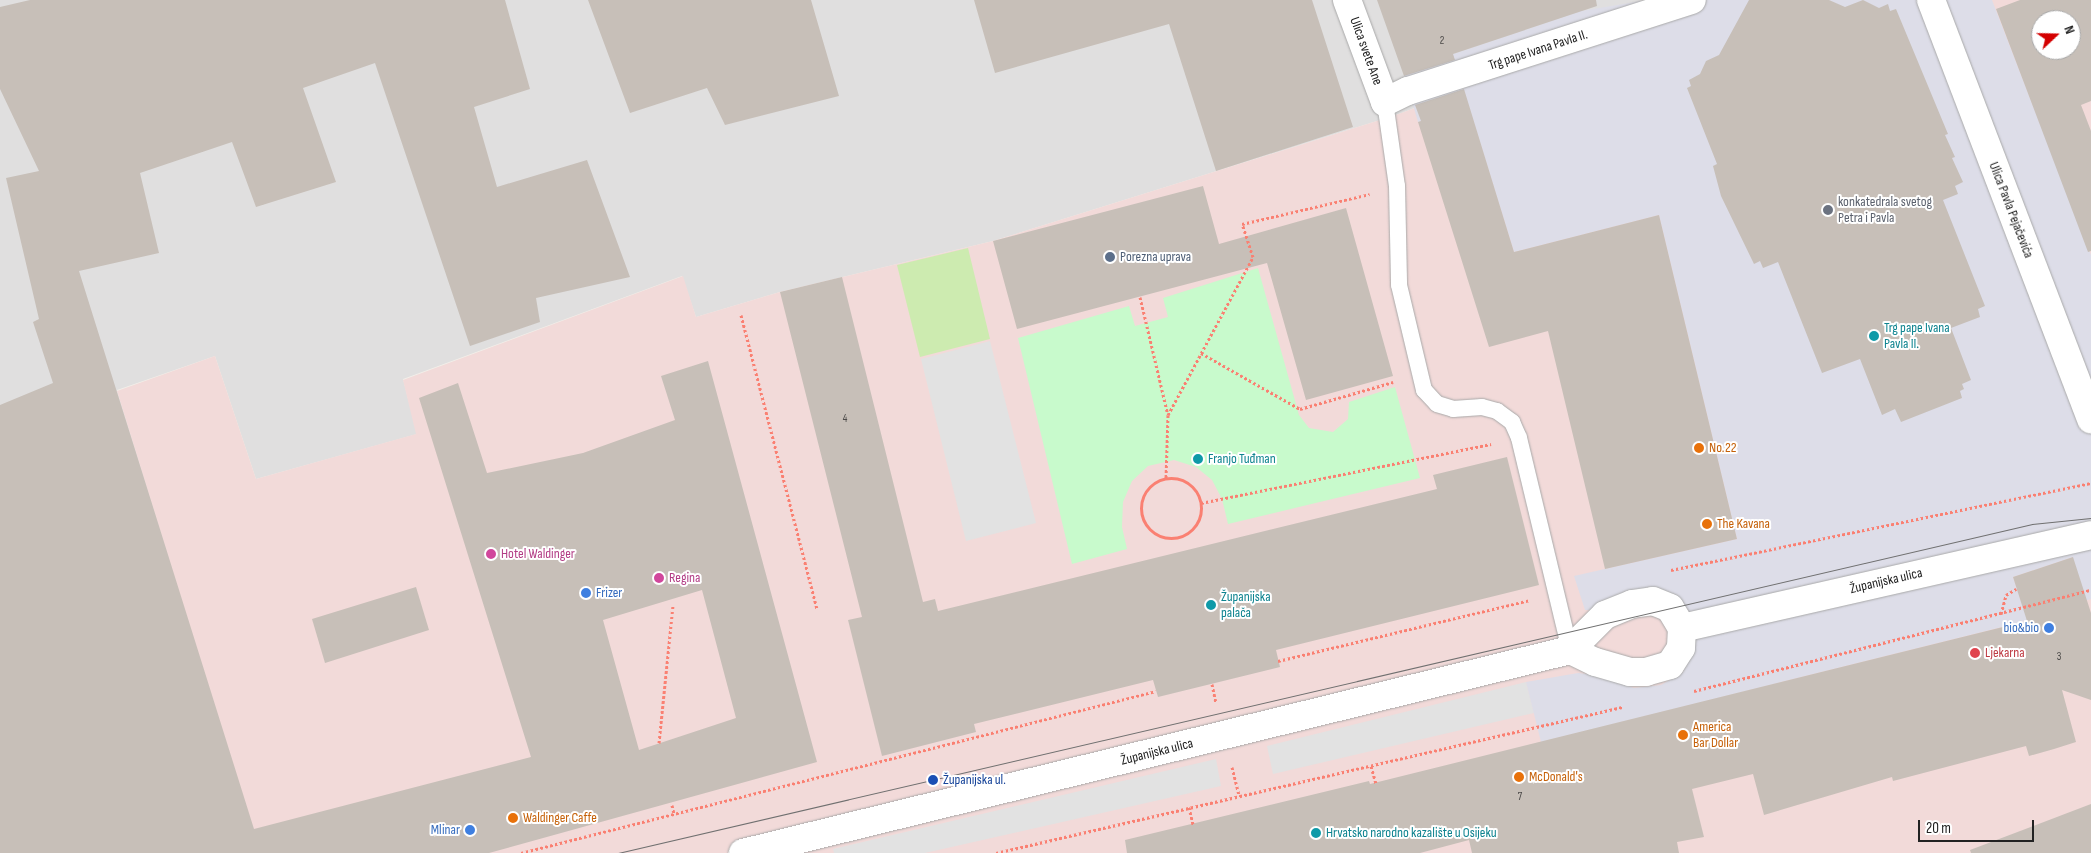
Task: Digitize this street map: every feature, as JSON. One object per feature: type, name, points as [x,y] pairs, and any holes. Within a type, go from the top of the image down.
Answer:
[{"type":"street","name":"Ulica svete Ane","points":[[1347,0],[1385,102]]},
{"type":"street","name":"Trg pape Ivana Pavla II.","points":[[1385,102],[1408,91],[1692,0]]},
{"type":"street","name":"Ulica Pavla Pejačevića","points":[[1931,0],[2091,420]]},
{"type":"street","name":"Županijska ulica","points":[[1682,628],[2091,535]]},
{"type":"street","points":[[1642,601],[1664,604],[1670,608],[1682,628],[1677,658],[1659,669],[1630,672],[1570,650],[1605,615],[1642,601]]},
{"type":"street","name":"Županijska ulica","points":[[743,853],[1570,650]]},
{"type":"lane","points":[[1385,102],[1397,186],[1399,285],[1424,390],[1437,404],[1453,409],[1482,407],[1497,410],[1512,422],[1519,438],[1570,650]]},
{"type":"path","points":[[1168,415],[1253,256],[1242,224],[1397,186]]},
{"type":"path","points":[[1140,297],[1168,415],[1166,478]]},
{"type":"path","points":[[741,315],[817,609]]},
{"type":"path","points":[[1201,352],[1300,409],[1420,375]]},
{"type":"path","points":[[1201,503],[1519,438]]},
{"type":"path","points":[[1166,478],[1188,482],[1201,503],[1201,512],[1193,529],[1176,538],[1158,535],[1144,521],[1142,503],[1149,486],[1166,478]]},
{"type":"path","points":[[1664,571],[2091,483]]},
{"type":"path","points":[[2001,614],[2006,595],[2017,589]]},
{"type":"path","points":[[1691,691],[2091,590]]},
{"type":"path","points":[[1278,660],[1557,594]]},
{"type":"path","points":[[659,743],[673,606]]},
{"type":"path","points":[[521,853],[1156,691]]},
{"type":"path","points":[[996,853],[1624,706]]},
{"type":"path","points":[[1371,766],[1376,783]]},
{"type":"path","points":[[672,805],[674,814]]},
{"type":"path","points":[[1189,807],[1193,825]]},
{"type":"shaded area","points":[[0,0],[1703,0],[1396,115],[993,241],[780,292],[696,317],[682,276],[403,379],[417,434],[256,479],[215,356],[117,390],[233,764],[0,821]]},
{"type":"shaded area","name":"Trg pape Ivana Pavla II.","points":[[1647,0],[1992,0],[2091,255],[2091,599],[2018,623],[1541,742],[1526,682],[1578,673],[1596,675],[1634,688],[1661,685],[1683,672],[1695,643],[1688,613],[1585,610],[1574,576],[1737,539],[1659,215],[1514,252],[1469,107],[1418,122],[1403,71],[1581,11]],"holes":[[[2073,557],[2021,601],[2013,577]]]},
{"type":"shaded area","points":[[1703,0],[2091,0],[2091,853],[0,853],[0,821],[232,764],[117,391],[215,356],[256,479],[416,434],[403,380],[683,276],[696,317],[780,292],[993,241],[1396,115]]},
{"type":"shaded area","points":[[990,341],[1036,523],[966,541],[921,359]]},
{"type":"shaded area","points":[[1526,682],[1534,713],[1273,774],[1267,746]]},
{"type":"shaded area","points":[[1216,759],[1221,786],[925,853],[834,853],[833,849]]},
{"type":"green space","points":[[968,248],[990,339],[920,357],[897,265]]},
{"type":"green space","points":[[1258,268],[1299,415],[1309,428],[1333,432],[1348,419],[1349,402],[1395,387],[1420,478],[1228,524],[1222,499],[1212,480],[1196,467],[1174,460],[1148,466],[1132,481],[1123,502],[1122,527],[1127,549],[1072,564],[1018,338],[1129,306],[1135,326],[1168,317],[1163,298]]},
{"type":"building","points":[[30,0],[505,0],[530,89],[474,107],[497,187],[587,160],[630,277],[536,298],[540,322],[470,346],[375,63],[303,88],[336,182],[256,207],[232,142],[140,173],[159,253],[79,271],[254,829],[531,757],[419,398],[458,383],[487,473],[583,453],[675,420],[661,376],[708,361],[817,762],[489,853],[0,853],[0,405],[53,383],[33,322],[39,319],[6,178],[39,171],[0,89],[0,7]],"holes":[[[702,590],[736,718],[639,750],[603,620]]]},
{"type":"building","points":[[588,0],[811,0],[839,96],[725,125],[707,88],[630,113]]},
{"type":"building","points":[[974,0],[1312,0],[1353,127],[1216,171],[1169,24],[995,73]]},
{"type":"building","points":[[1377,0],[1596,0],[1597,6],[1453,54],[1455,60],[1404,76]]},
{"type":"building","name":"konkatedrala svetog Petra i Pavla","points":[[1749,0],[1829,0],[1845,7],[1863,0],[1879,8],[1888,4],[1890,11],[1896,9],[1948,134],[1945,135],[1955,157],[1952,158],[1963,182],[1955,186],[1958,194],[1943,200],[1985,306],[1978,309],[1980,317],[1951,328],[1971,380],[1962,384],[1964,389],[1960,391],[1962,398],[1901,422],[1895,409],[1882,415],[1860,359],[1822,373],[1778,262],[1763,268],[1760,261],[1754,264],[1721,196],[1713,166],[1717,164],[1687,88],[1691,86],[1689,80],[1700,74],[1706,61],[1719,55]]},
{"type":"building","points":[[2020,0],[2091,0],[2091,101],[2081,105],[2091,131],[2091,251],[2088,252],[1996,9]]},
{"type":"building","points":[[1464,89],[1514,252],[1659,215],[1737,539],[1605,569],[1548,331],[1489,347],[1418,122],[1421,121],[1415,105]]},
{"type":"building","points":[[1203,186],[1219,244],[1346,208],[1393,376],[1306,400],[1267,263],[1017,329],[993,241]]},
{"type":"building","name":"Županijska palača","points":[[842,277],[923,602],[935,599],[938,611],[1437,489],[1433,475],[1507,457],[1539,585],[1276,650],[1280,667],[1158,697],[1153,680],[974,724],[976,732],[882,756],[848,620],[862,617],[780,292]]},
{"type":"building","points":[[2073,557],[2091,613],[2091,700],[2062,690],[2076,742],[2054,749],[2029,756],[2026,746],[1893,781],[1892,777],[1764,815],[1753,774],[1692,789],[1704,837],[1677,842],[1679,853],[1472,853],[1469,840],[1420,853],[1127,853],[1125,840],[1369,781],[1370,784],[2027,621],[2013,577]]},
{"type":"building","points":[[416,587],[429,630],[325,663],[312,619]]},
{"type":"building","points":[[2091,804],[2091,853],[1971,853],[1970,850]]},
{"type":"tram line","points":[[618,853],[2032,524],[2091,518]]},
{"type":"place","name":"konkatedrala svetog Petra i Pavla","points":[[1828,210]]},
{"type":"place","name":"Porezna uprava","points":[[1110,257]]},
{"type":"place","name":"Trg pape Ivana Pavla II.","points":[[1874,336]]},
{"type":"place","name":"No.22","points":[[1699,448]]},
{"type":"place","name":"Franjo Tuđman","points":[[1198,459]]},
{"type":"place","name":"The Kavana","points":[[1707,524]]},
{"type":"place","name":"Hotel Waldinger","points":[[491,554]]},
{"type":"place","name":"Regina","points":[[659,578]]},
{"type":"place","name":"Frizer","points":[[586,593]]},
{"type":"place","name":"Županijska palača","points":[[1211,605]]},
{"type":"place","name":"bio&bio","points":[[2049,628]]},
{"type":"place","name":"Ljekarna","points":[[1975,653]]},
{"type":"place","name":"America Bar Dollar","points":[[1683,735]]},
{"type":"place","name":"McDonald's","points":[[1519,777]]},
{"type":"place","name":"Županijska ul.","points":[[933,780]]},
{"type":"place","name":"Waldinger Caffe","points":[[513,818]]},
{"type":"place","name":"Mlinar","points":[[470,830]]},
{"type":"place","name":"Hrvatsko narodno kazalište u Osijeku","points":[[1316,833]]}]
